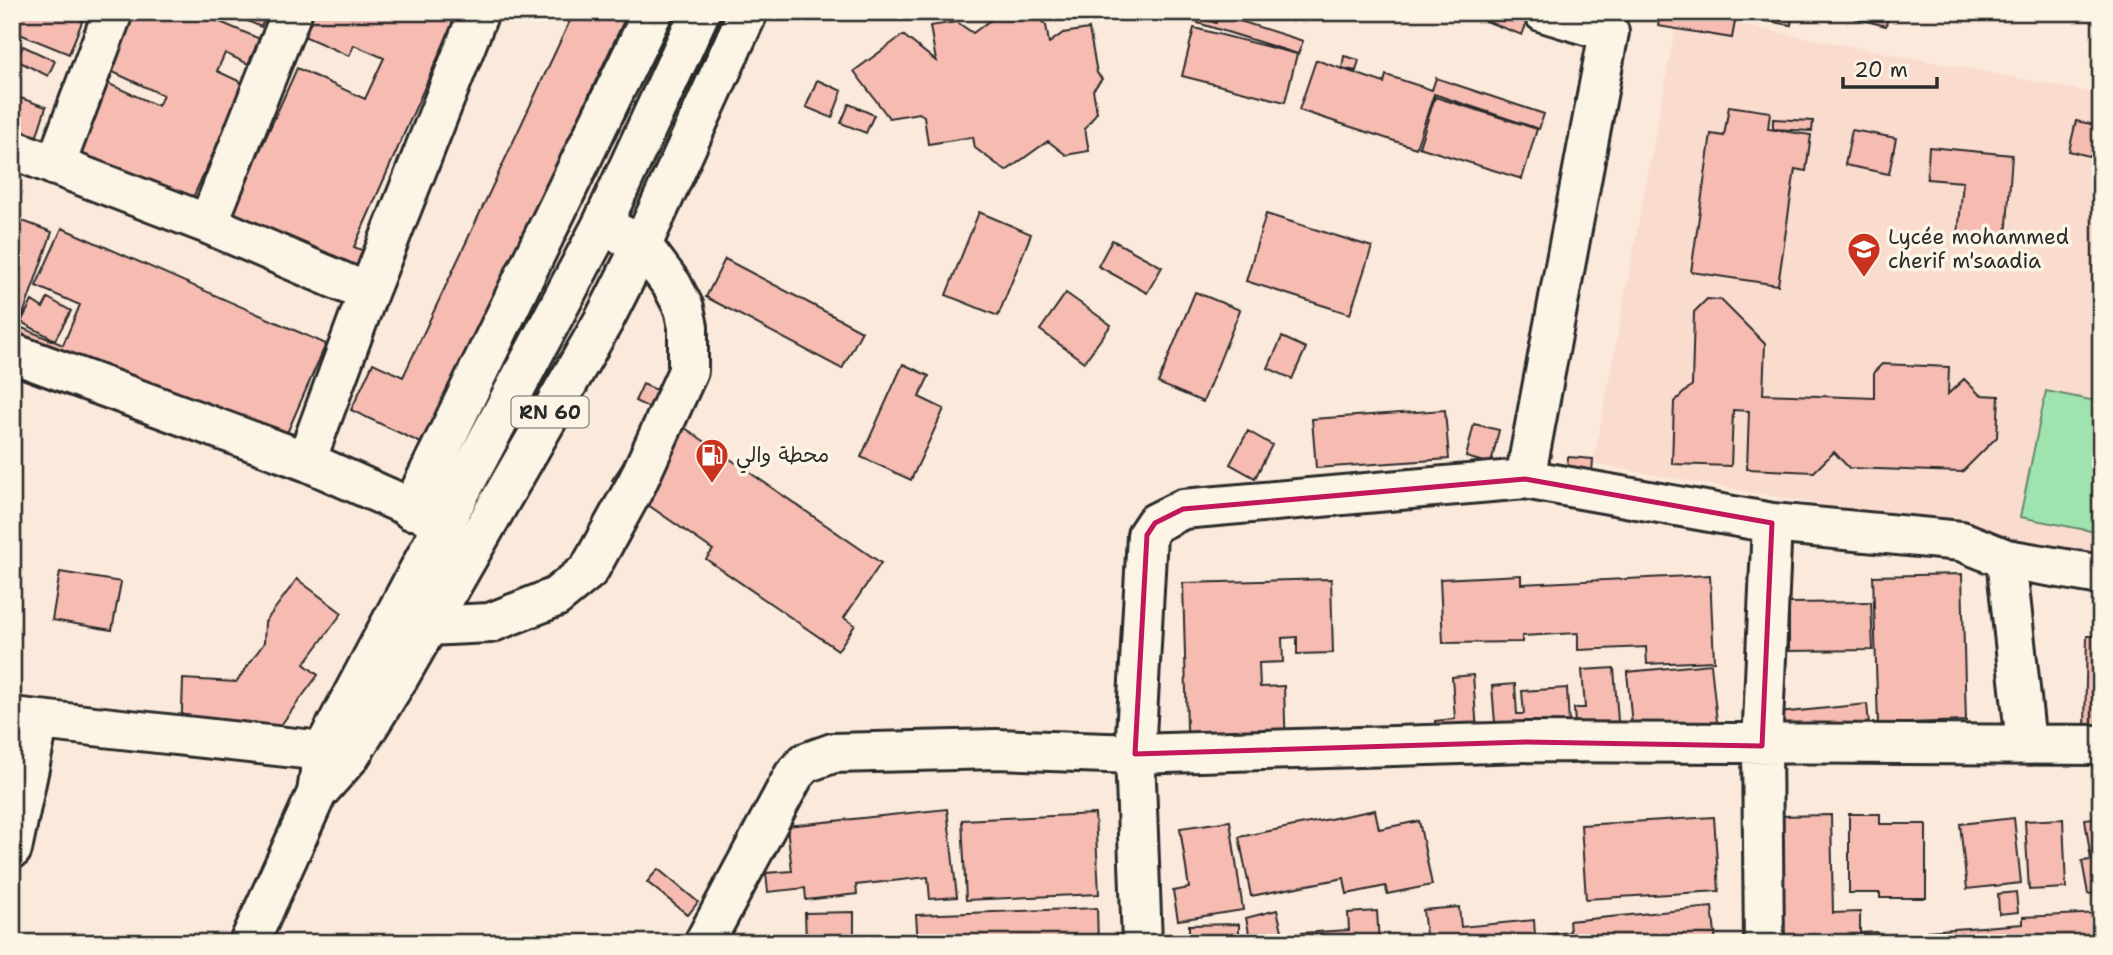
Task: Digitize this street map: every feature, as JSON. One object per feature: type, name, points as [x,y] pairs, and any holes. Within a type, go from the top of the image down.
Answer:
[{"type":"street","points":[[55,166],[113,12]]},
{"type":"street","points":[[208,224],[292,12]]},
{"type":"street","points":[[306,461],[368,293],[479,12]]},
{"type":"street","points":[[411,510],[653,12]]},
{"type":"street","name":"RN 60","points":[[317,793],[350,756],[410,622],[446,523],[602,225],[700,12]]},
{"type":"street","name":"RN 60","points":[[249,943],[317,793],[323,751],[410,622],[604,320],[642,245],[748,12]]},
{"type":"street","points":[[1525,479],[1611,22],[1543,12]]},
{"type":"street","points":[[12,149],[208,224],[368,293]]},
{"type":"street","points":[[410,622],[490,623],[556,597],[589,570],[637,483],[688,371],[688,327],[684,308],[642,245],[602,225]]},
{"type":"street","points":[[12,353],[306,461],[411,510],[446,523]]},
{"type":"street","points":[[1142,943],[1135,754],[1147,535],[1155,523],[1183,509],[1525,479],[1772,523],[1961,541],[2006,559],[2101,575]]},
{"type":"street","points":[[1764,943],[1762,746],[1772,523]]},
{"type":"street","points":[[2006,559],[2026,744]]},
{"type":"street","points":[[12,849],[26,719],[323,751]]},
{"type":"street","points":[[704,943],[794,775],[805,763],[817,756],[996,749],[1135,754],[1526,742],[1762,746],[2101,745]]},
{"type":"highlighted area","points":[[1525,479],[1772,523],[1762,746],[1526,742],[1135,754],[1147,535],[1155,523],[1183,509]]},
{"type":"shaded area","name":"Lycée mohammed cherif m'saadia","points":[[1678,13],[2101,94],[2101,555],[1593,464]]},
{"type":"green space","points":[[2046,391],[2101,402],[2101,533],[2020,517]]},
{"type":"building","points":[[12,12],[86,12],[69,54],[15,32],[12,38]]},
{"type":"building","points":[[128,12],[197,12],[260,39],[248,64],[225,53],[217,71],[245,84],[185,215],[69,161],[105,82],[158,106],[163,95],[102,67]]},
{"type":"building","points":[[227,12],[267,12],[261,27]]},
{"type":"building","points":[[315,12],[458,12],[354,247],[364,251],[343,298],[219,242],[297,68],[365,99],[384,58],[354,45],[349,56],[304,36]]},
{"type":"building","points":[[574,12],[628,12],[425,445],[351,410],[373,363],[403,377]]},
{"type":"building","points":[[1001,12],[1030,12],[1046,25],[1049,43],[1063,33],[1089,29],[1097,73],[1102,79],[1093,90],[1097,112],[1085,129],[1089,151],[1066,155],[1048,141],[1006,171],[975,148],[973,137],[928,144],[924,116],[919,113],[889,118],[854,71],[903,35],[936,61],[930,26],[957,22],[973,33]]},
{"type":"building","points":[[1462,12],[1531,12],[1522,35]]},
{"type":"building","points":[[1660,12],[1793,12],[1791,25],[1736,16],[1732,38],[1658,26]]},
{"type":"building","points":[[1852,12],[1889,12],[1886,26],[1850,17]]},
{"type":"building","points":[[1218,14],[1303,41],[1298,54],[1198,23],[1200,18],[1216,23]]},
{"type":"building","points":[[1194,28],[1297,54],[1285,102],[1182,76]]},
{"type":"building","points":[[23,46],[55,61],[48,76],[16,60]]},
{"type":"building","points":[[1344,56],[1359,60],[1356,71],[1342,68]]},
{"type":"building","points":[[1316,60],[1384,83],[1386,75],[1432,90],[1436,78],[1544,114],[1539,129],[1434,94],[1416,148],[1299,110]]},
{"type":"building","points":[[817,80],[842,91],[832,118],[806,107]]},
{"type":"building","points":[[12,95],[46,107],[28,163],[12,158]]},
{"type":"building","points":[[1435,97],[1537,129],[1522,179],[1419,147]]},
{"type":"building","points":[[849,104],[874,115],[866,133],[841,123]]},
{"type":"building","points":[[1729,106],[1770,112],[1768,129],[1811,135],[1806,171],[1795,169],[1778,285],[1691,272],[1711,134],[1724,136]]},
{"type":"building","points":[[1773,119],[1813,121],[1812,131],[1773,129]]},
{"type":"building","points":[[2076,121],[2101,126],[2101,159],[2069,151]]},
{"type":"building","points":[[1852,130],[1896,138],[1889,174],[1845,165]]},
{"type":"building","points":[[1929,147],[2012,155],[2006,239],[1958,235],[1963,182],[1927,179]]},
{"type":"building","points":[[979,212],[1031,234],[998,316],[946,295]]},
{"type":"building","points":[[1266,214],[1372,247],[1350,314],[1246,281]]},
{"type":"building","points":[[12,217],[52,232],[12,346]]},
{"type":"building","points":[[62,228],[326,344],[284,440],[12,345],[20,327],[63,345],[80,305],[36,286]]},
{"type":"building","points":[[1112,240],[1162,267],[1147,293],[1098,266]]},
{"type":"building","points":[[725,259],[862,331],[842,369],[706,297]]},
{"type":"building","points":[[1195,292],[1240,310],[1203,402],[1158,383]]},
{"type":"building","points":[[1066,293],[1111,325],[1084,362],[1040,330]]},
{"type":"building","points":[[48,298],[71,311],[55,340],[21,322],[32,301],[43,308]]},
{"type":"building","points":[[1707,299],[1721,300],[1765,344],[1763,394],[1874,398],[1874,372],[1882,364],[1949,367],[1948,394],[1964,379],[1980,395],[1999,396],[1997,437],[1962,472],[1849,468],[1834,452],[1814,472],[1747,469],[1749,411],[1733,410],[1731,466],[1672,464],[1674,402],[1692,385],[1694,312]]},
{"type":"building","points":[[1282,337],[1306,348],[1292,379],[1268,368]]},
{"type":"building","points":[[903,364],[929,376],[919,397],[944,409],[911,480],[861,457]]},
{"type":"building","points":[[643,384],[668,395],[660,413],[635,401]]},
{"type":"building","points":[[659,410],[881,563],[844,618],[855,625],[838,650],[706,559],[713,550],[612,480]]},
{"type":"building","points":[[1445,410],[1449,459],[1316,468],[1312,419]]},
{"type":"building","points":[[1474,424],[1499,430],[1491,464],[1466,457]]},
{"type":"building","points":[[1248,431],[1272,445],[1255,478],[1230,464]]},
{"type":"building","points":[[1568,457],[1593,459],[1591,488],[1566,486]]},
{"type":"building","points":[[60,572],[121,582],[112,630],[52,620]]},
{"type":"building","points":[[1962,574],[1966,721],[1878,724],[1873,576]]},
{"type":"building","points":[[1521,575],[1521,584],[1710,575],[1714,661],[1647,664],[1646,647],[1578,650],[1578,633],[1522,636],[1522,642],[1443,643],[1440,579]]},
{"type":"building","points":[[297,579],[342,613],[304,664],[318,675],[275,733],[181,739],[183,679],[236,682],[264,643],[265,622]]},
{"type":"building","points":[[1331,579],[1333,653],[1297,654],[1297,637],[1282,638],[1283,662],[1259,663],[1260,687],[1284,686],[1286,755],[1188,764],[1183,583]]},
{"type":"building","points":[[1871,602],[1873,650],[1789,651],[1789,603]]},
{"type":"building","points":[[2087,636],[2101,636],[2101,729],[2085,728]]},
{"type":"building","points":[[1711,664],[1720,751],[1635,758],[1627,672]]},
{"type":"building","points":[[1614,668],[1621,761],[1570,764],[1568,734],[1496,735],[1492,686],[1515,684],[1517,714],[1524,714],[1522,691],[1567,688],[1569,725],[1575,725],[1574,708],[1585,708],[1582,670]]},
{"type":"building","points":[[1473,675],[1478,747],[1436,740],[1435,721],[1455,719],[1452,677]]},
{"type":"building","points":[[1867,704],[1872,754],[1785,764],[1779,713]]},
{"type":"building","points":[[947,809],[957,897],[930,899],[928,877],[856,885],[857,894],[806,900],[805,888],[768,892],[766,873],[792,871],[787,826]]},
{"type":"building","points":[[1375,810],[1379,829],[1419,821],[1432,885],[1387,894],[1386,886],[1347,894],[1344,878],[1251,896],[1239,837]]},
{"type":"building","points":[[1095,814],[1099,894],[966,900],[962,820]]},
{"type":"building","points":[[1849,814],[1880,814],[1880,824],[1926,824],[1926,898],[1880,898],[1880,893],[1849,893]]},
{"type":"building","points":[[1831,815],[1833,913],[1860,912],[1860,933],[1877,932],[1877,943],[1778,943],[1776,816]]},
{"type":"building","points":[[1714,817],[1719,891],[1586,899],[1581,825]]},
{"type":"building","points":[[2101,817],[2101,892],[2088,894],[2082,861],[2091,860],[2085,819]]},
{"type":"building","points":[[2014,818],[2021,883],[1967,889],[1960,824]]},
{"type":"building","points":[[2063,819],[2066,888],[2029,890],[2025,821]]},
{"type":"building","points":[[1230,821],[1243,910],[1178,920],[1173,891],[1189,888],[1180,828]]},
{"type":"building","points":[[658,869],[698,902],[688,915],[647,882]]},
{"type":"building","points":[[2016,892],[2018,912],[1999,914],[1998,894]]},
{"type":"building","points":[[1459,907],[1461,927],[1534,920],[1535,936],[1570,932],[1569,921],[1712,907],[1716,943],[1427,943],[1423,910]]},
{"type":"building","points":[[1097,908],[1098,943],[918,943],[916,915]]},
{"type":"building","points":[[1277,910],[1285,943],[1251,943],[1246,918]]},
{"type":"building","points":[[1377,911],[1379,943],[1302,943],[1301,933],[1349,930],[1348,913]]},
{"type":"building","points":[[854,912],[854,943],[718,943],[806,941],[805,913]]},
{"type":"building","points":[[2101,913],[2101,943],[1927,943],[1927,931],[2023,924],[2023,917]]},
{"type":"building","points":[[1239,924],[1239,943],[1189,943],[1189,925]]},
{"type":"building","points":[[597,935],[597,943],[582,943],[581,936]]},
{"type":"place","name":"Lycée mohammed cherif m'saadia","points":[[1864,279]]},
{"type":"place","name":"محطة والي","points":[[712,485]]}]
